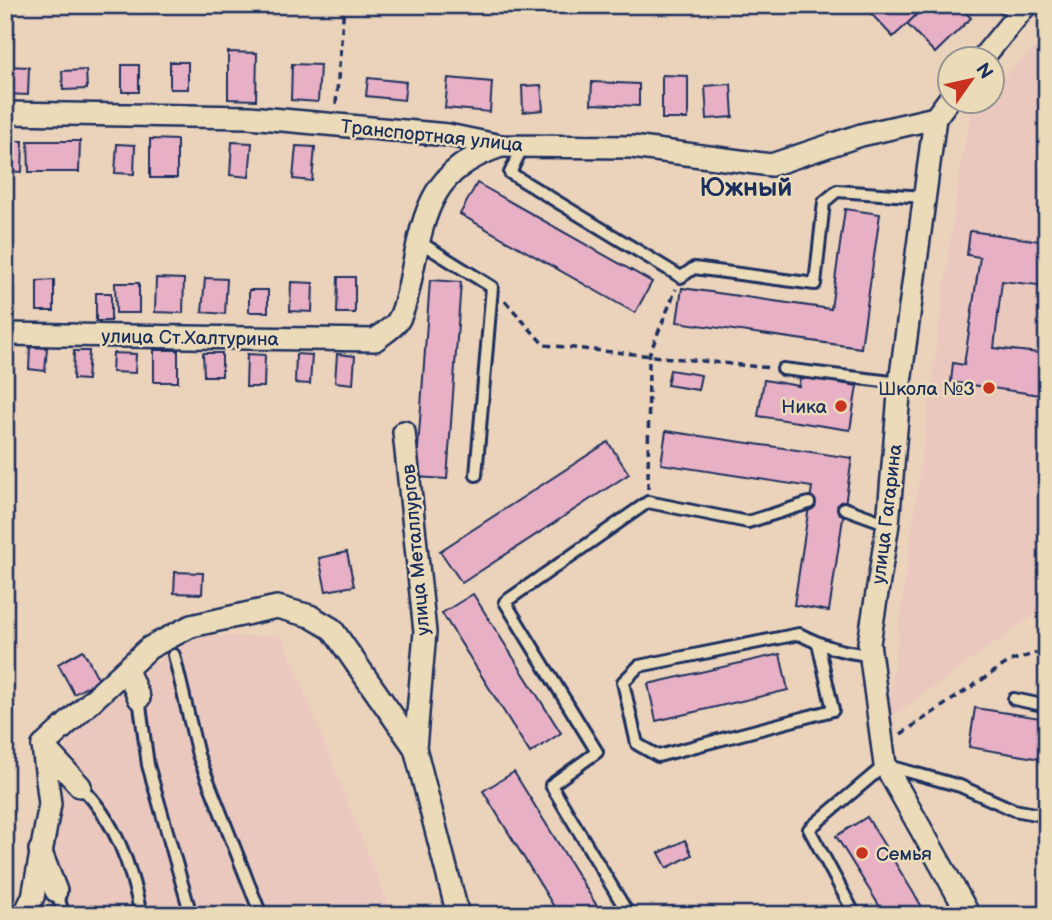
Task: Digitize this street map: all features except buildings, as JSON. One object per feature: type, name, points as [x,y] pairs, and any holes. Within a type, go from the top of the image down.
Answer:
[{"type":"street","points":[[990,46],[1015,8]]},
{"type":"street","name":"Транспортная улица","points":[[5,113],[249,117],[448,135],[501,146],[632,147],[771,165],[861,135],[935,118]]},
{"type":"street","name":"улица Гагарина","points":[[935,118],[900,383],[888,524],[869,643],[883,756],[968,915]]},
{"type":"street","points":[[418,241],[421,222],[439,187],[455,168],[478,154],[501,146]]},
{"type":"street","name":"улица Ст.Халтурина","points":[[5,334],[375,340],[398,321],[418,241]]},
{"type":"street","name":"улица Металлургов","points":[[404,432],[425,632],[415,748],[458,915]]},
{"type":"street","points":[[43,746],[149,648],[191,626],[277,607],[310,616],[332,629],[415,748]]},
{"type":"street","points":[[149,648],[174,656]]},
{"type":"street","points":[[127,670],[139,698]]},
{"type":"street","points":[[43,746],[80,786]]},
{"type":"street","points":[[24,915],[33,897],[39,848],[50,804],[43,746]]},
{"type":"street","points":[[39,848],[56,891]]},
{"type":"lane","points":[[523,146],[510,173],[681,278],[694,268],[815,284],[824,202],[837,191],[924,197]]},
{"type":"lane","points":[[418,241],[492,287],[476,475]]},
{"type":"lane","points":[[783,369],[900,383]]},
{"type":"lane","points":[[629,915],[551,785],[597,752],[505,603],[648,502],[748,522],[809,503]]},
{"type":"lane","points":[[844,508],[888,524]]},
{"type":"lane","points":[[818,643],[833,710],[658,755],[637,744],[623,682],[639,666],[799,634],[818,643],[833,651],[870,655]]},
{"type":"lane","points":[[174,656],[198,755],[261,915]]},
{"type":"lane","points":[[139,698],[148,765],[191,915]]},
{"type":"lane","points":[[1014,699],[1047,706]]},
{"type":"lane","points":[[855,915],[809,829],[883,756],[1014,810],[1047,816]]},
{"type":"lane","points":[[80,786],[100,806],[117,835],[141,915]]},
{"type":"lane","points":[[56,891],[64,915]]},
{"type":"path","points":[[334,125],[344,5]]},
{"type":"path","points":[[648,502],[649,355],[681,278]]},
{"type":"path","points":[[492,287],[544,345],[783,369]]},
{"type":"path","points":[[883,756],[1010,661],[1047,649]]},
{"type":"shaded area","name":"Школа №3","points":[[1047,35],[1047,606],[887,720],[960,170],[971,116],[1006,116],[1006,76]]},
{"type":"shaded area","points":[[199,636],[282,636],[392,915],[48,915],[69,733],[128,681]]},
{"type":"place","name":"Школа №3","points":[[989,388]]},
{"type":"place","name":"Ника","points":[[841,406]]},
{"type":"place","name":"Семья","points":[[862,853]]},
{"type":"district","name":"Южный","points":[[746,187]]}]
